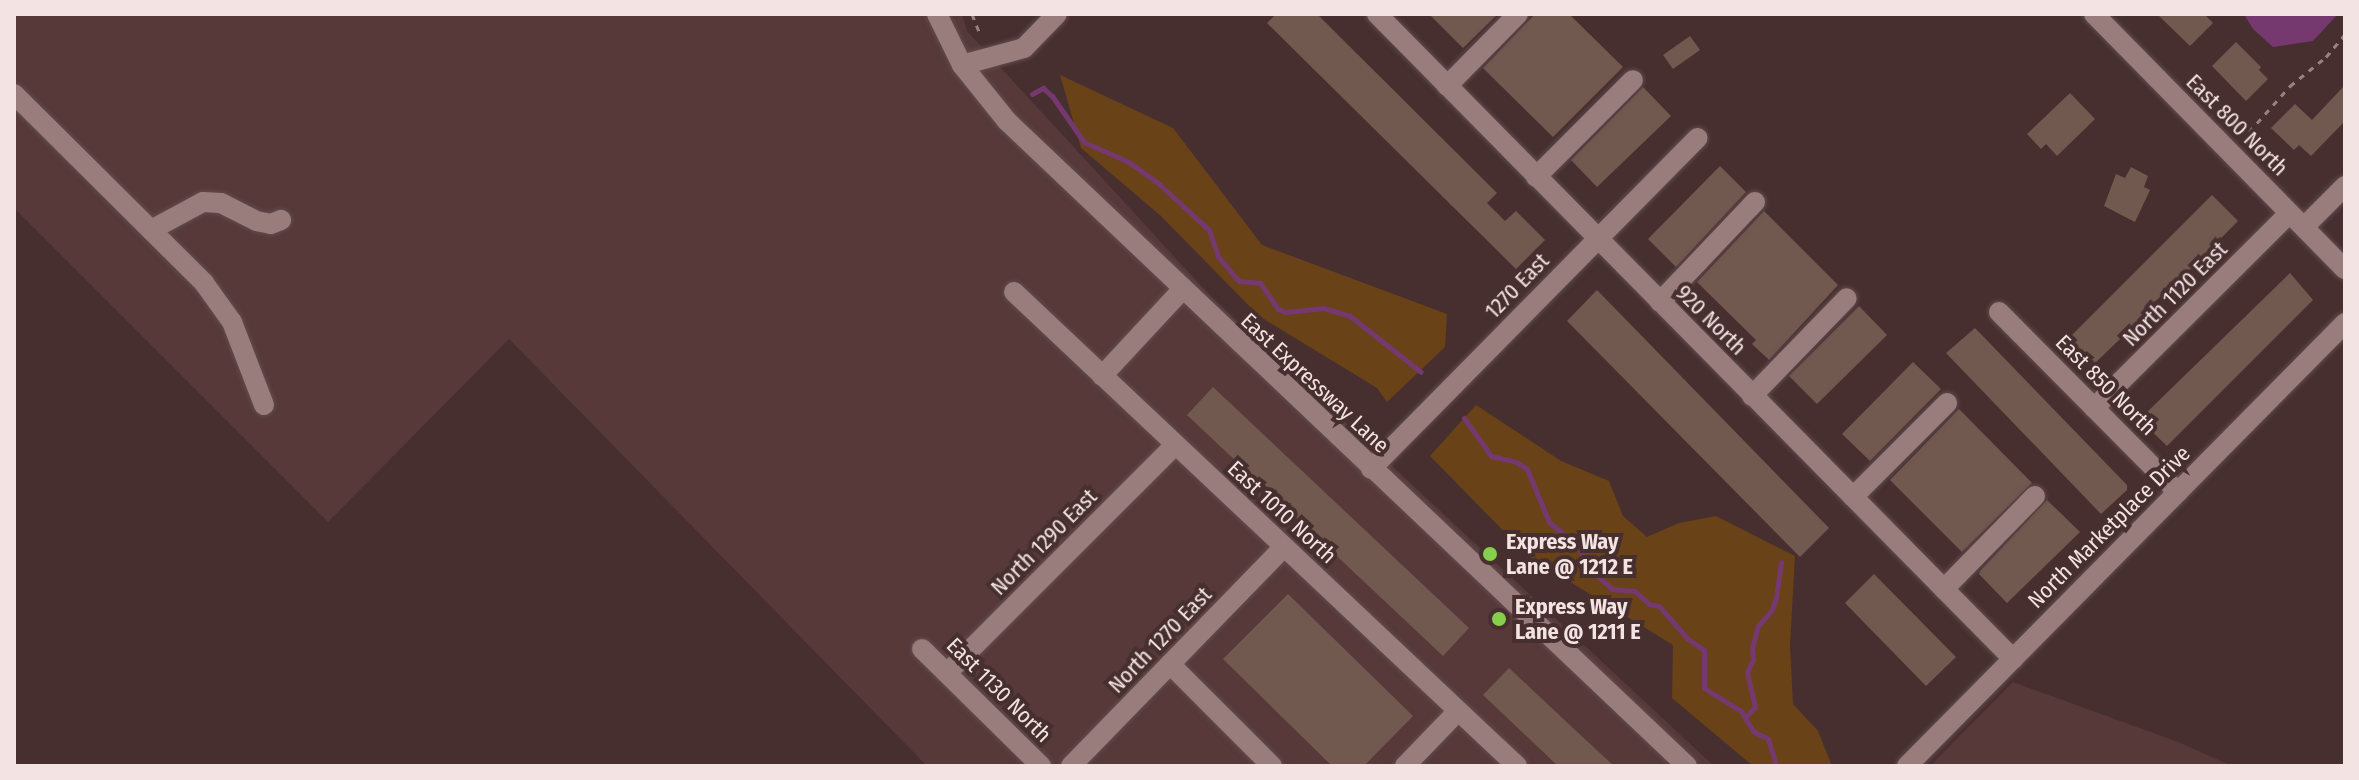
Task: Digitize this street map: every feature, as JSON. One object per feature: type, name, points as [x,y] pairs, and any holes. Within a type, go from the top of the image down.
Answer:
[{"type":"street","name":"East Expressway Lane","points":[[937,14],[962,65],[1007,121],[1687,766]]},
{"type":"street","points":[[962,65],[1024,48],[1057,14]]},
{"type":"street","name":"920 North","points":[[1377,14],[2013,659]]},
{"type":"street","points":[[1447,86],[1518,14]]},
{"type":"street","name":"East 800 North","points":[[2094,14],[2345,269]]},
{"type":"street","points":[[1536,177],[1633,80]]},
{"type":"street","points":[[14,94],[204,283],[232,322],[264,405]]},
{"type":"street","name":"1270 East","points":[[1371,469],[1697,138]]},
{"type":"street","name":"North 1120 East","points":[[2094,408],[2297,220],[2345,186]]},
{"type":"street","points":[[151,230],[203,202],[221,203],[256,221],[271,224],[281,220]]},
{"type":"street","points":[[1660,302],[1755,202]]},
{"type":"street","points":[[1102,376],[1182,290]]},
{"type":"street","name":"East 1010 North","points":[[1014,292],[1517,766]]},
{"type":"street","points":[[1752,396],[1847,298]]},
{"type":"street","name":"East 850 North","points":[[1999,312],[2178,492]]},
{"type":"street","name":"North Marketplace Drive","points":[[1907,766],[2345,323]]},
{"type":"street","points":[[1853,497],[1947,403]]},
{"type":"street","name":"North 1290 East","points":[[947,673],[1175,445]]},
{"type":"street","points":[[1944,589],[2035,496]]},
{"type":"street","name":"North 1270 East","points":[[1071,766],[1283,548]]},
{"type":"street","name":"East 1130 North","points":[[922,649],[1041,766]]},
{"type":"street","points":[[1170,664],[1272,766]]},
{"type":"street","points":[[1405,766],[1458,711]]},
{"type":"path","points":[[972,14],[979,31]]},
{"type":"path","points":[[2249,132],[2290,86],[2326,57],[2345,34]]},
{"type":"shaded area","points":[[14,14],[962,14],[967,31],[1215,301],[1714,766],[927,766],[509,339],[328,522],[14,208]]},
{"type":"shaded area","points":[[2244,14],[2338,14],[2313,41],[2273,47],[2253,29]]},
{"type":"shaded area","points":[[1060,75],[1173,128],[1262,245],[1447,314],[1445,347],[1387,402],[1377,388],[1259,316],[1161,216],[1081,148]]},
{"type":"shaded area","points":[[1476,405],[1561,461],[1609,481],[1623,516],[1647,537],[1679,523],[1716,516],[1795,556],[1790,646],[1793,704],[1818,731],[1832,766],[1753,766],[1672,698],[1673,645],[1528,556],[1430,456]]},
{"type":"shaded area","points":[[2013,682],[2178,742],[2232,766],[1930,766]]},
{"type":"building","points":[[1276,14],[1317,14],[1497,193],[1487,203],[1505,221],[1516,211],[1545,240],[1516,269],[1267,23]]},
{"type":"building","points":[[1429,14],[1498,14],[1463,48]]},
{"type":"building","points":[[1535,14],[1569,14],[1623,67],[1553,137],[1483,68]]},
{"type":"building","points":[[2157,14],[2204,14],[2213,23],[2190,46]]},
{"type":"building","points":[[1690,36],[1700,50],[1673,69],[1663,55]]},
{"type":"building","points":[[2236,42],[2261,67],[2259,70],[2268,79],[2246,101],[2212,66]]},
{"type":"building","points":[[2345,85],[2345,121],[2311,156],[2299,145],[2294,150],[2271,128],[2295,104],[2312,120]]},
{"type":"building","points":[[1643,87],[1671,116],[1597,187],[1571,160]]},
{"type":"building","points":[[2070,93],[2095,119],[2057,156],[2046,144],[2041,149],[2027,134]]},
{"type":"building","points":[[1720,166],[1746,192],[1676,267],[1648,239]]},
{"type":"building","points":[[2131,167],[2148,176],[2144,187],[2150,190],[2135,222],[2104,206],[2116,174],[2125,178]]},
{"type":"building","points":[[2212,195],[2238,221],[2169,291],[2147,307],[2147,313],[2091,367],[2067,343],[2068,339]]},
{"type":"building","points":[[1764,211],[1838,285],[1769,360],[1752,344],[1756,340],[1697,282]]},
{"type":"building","points":[[2290,273],[2313,300],[2167,446],[2142,422],[2143,416]]},
{"type":"building","points":[[1597,290],[1829,528],[1800,557],[1567,321]]},
{"type":"building","points":[[1859,306],[1887,335],[1817,404],[1789,376]]},
{"type":"building","points":[[1975,328],[2127,485],[2127,490],[2101,514],[1946,353]]},
{"type":"building","points":[[1913,362],[1941,389],[1870,461],[1842,434]]},
{"type":"building","points":[[1213,387],[1469,628],[1443,656],[1187,415]]},
{"type":"building","points":[[1959,409],[2032,483],[1962,552],[1890,480]]},
{"type":"building","points":[[2047,500],[2080,532],[2007,603],[1979,574],[1980,571]]},
{"type":"building","points":[[1874,574],[1956,657],[1926,686],[1845,603]]},
{"type":"building","points":[[1288,594],[1413,716],[1364,766],[1332,766],[1223,659]]},
{"type":"building","points":[[1509,668],[1614,766],[1558,766],[1483,695]]},
{"type":"waterway","points":[[1032,94],[1043,88],[1084,142],[1129,162],[1157,182],[1209,230],[1218,256],[1234,276],[1239,281],[1260,283],[1278,309],[1285,312],[1324,308],[1350,316],[1421,372]]},
{"type":"waterway","points":[[1464,418],[1491,456],[1516,462],[1527,469],[1549,522],[1575,544],[1599,577],[1612,589],[1635,591],[1649,604],[1659,606],[1688,639],[1704,650],[1704,688],[1741,711],[1753,731],[1768,739],[1776,766]]},
{"type":"waterway","points":[[1746,716],[1755,707],[1747,672],[1753,660],[1752,648],[1758,626],[1771,611],[1776,598],[1781,562]]},
{"type":"place","name":"Express Way Lane @ 1212 E","points":[[1490,554]]},
{"type":"place","name":"Express Way Lane @ 1211 E","points":[[1499,619]]}]
